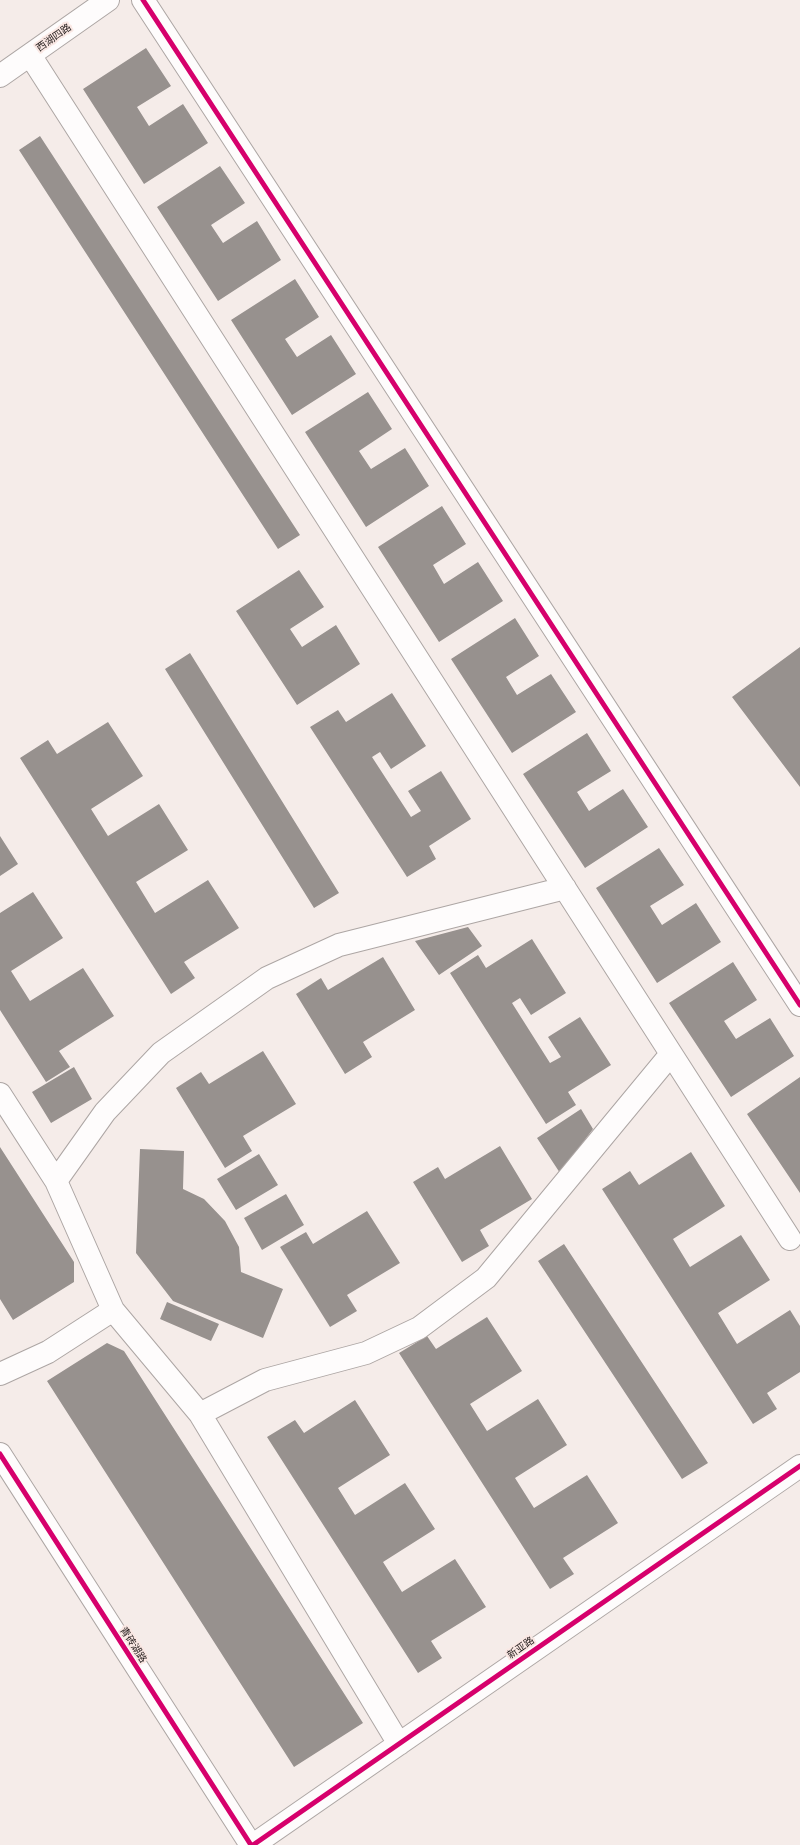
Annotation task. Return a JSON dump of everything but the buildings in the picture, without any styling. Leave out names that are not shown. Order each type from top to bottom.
[{"type":"street","name":"西湖四路","points":[[0,76],[108,0]]},
{"type":"street","points":[[143,0],[800,1005]]},
{"type":"street","points":[[30,55],[790,1239]]},
{"type":"street","points":[[56,1181],[105,1112],[162,1053],[267,978],[339,945],[565,888]]},
{"type":"street","points":[[200,1414],[265,1380],[366,1353],[419,1328],[486,1278],[671,1054]]},
{"type":"street","points":[[0,1094],[56,1181],[113,1310],[200,1414],[399,1744]]},
{"type":"street","points":[[0,1374],[48,1352],[113,1310]]},
{"type":"street","name":"青砖湖路","points":[[0,1454],[252,1845]]},
{"type":"street","name":"新亚路","points":[[252,1845],[800,1466]]},
{"type":"cycle path","points":[[143,0],[800,1005]]},
{"type":"cycle path","points":[[0,1454],[251,1845]]},
{"type":"cycle path","points":[[253,1845],[800,1466]]}]
